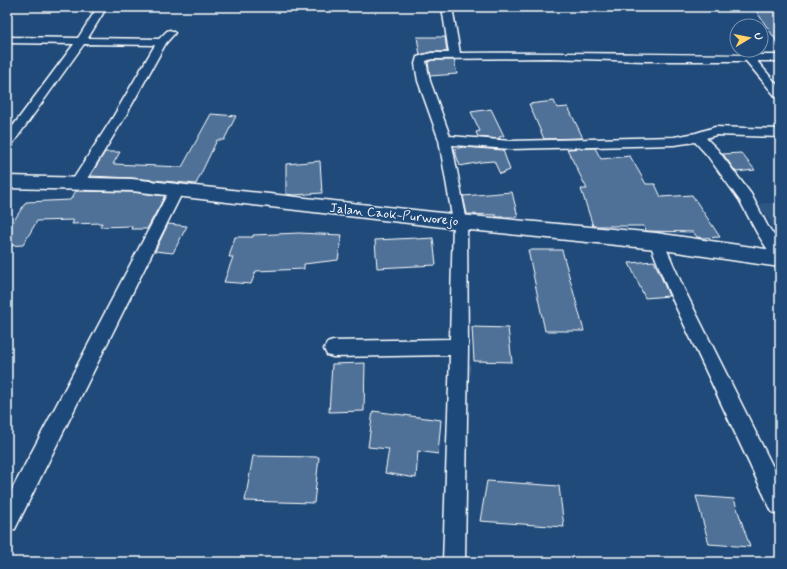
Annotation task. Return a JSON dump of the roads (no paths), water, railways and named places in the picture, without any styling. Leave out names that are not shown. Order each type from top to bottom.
[{"type":"street","points":[[447,7],[455,56]]},
{"type":"street","points":[[7,143],[81,41],[100,10]]},
{"type":"street","points":[[7,40],[81,41],[166,38],[77,184]]},
{"type":"street","points":[[454,562],[459,347],[460,222],[445,140],[432,106],[420,64],[421,59],[426,56],[549,55],[644,58],[729,58]]},
{"type":"street","points":[[749,58],[780,95]]},
{"type":"street","points":[[769,58],[780,58]]},
{"type":"street","points":[[445,140],[511,145],[674,141],[698,137],[715,132],[780,133]]},
{"type":"street","points":[[698,137],[712,152],[746,198],[762,229],[780,258]]},
{"type":"street","name":"Jalan Caok-Purworejo","points":[[7,182],[132,185],[460,222],[656,241],[780,258]]},
{"type":"street","points":[[7,521],[176,190]]},
{"type":"street","points":[[656,241],[676,290],[780,504]]},
{"type":"street","points":[[333,349],[459,347]]}]
